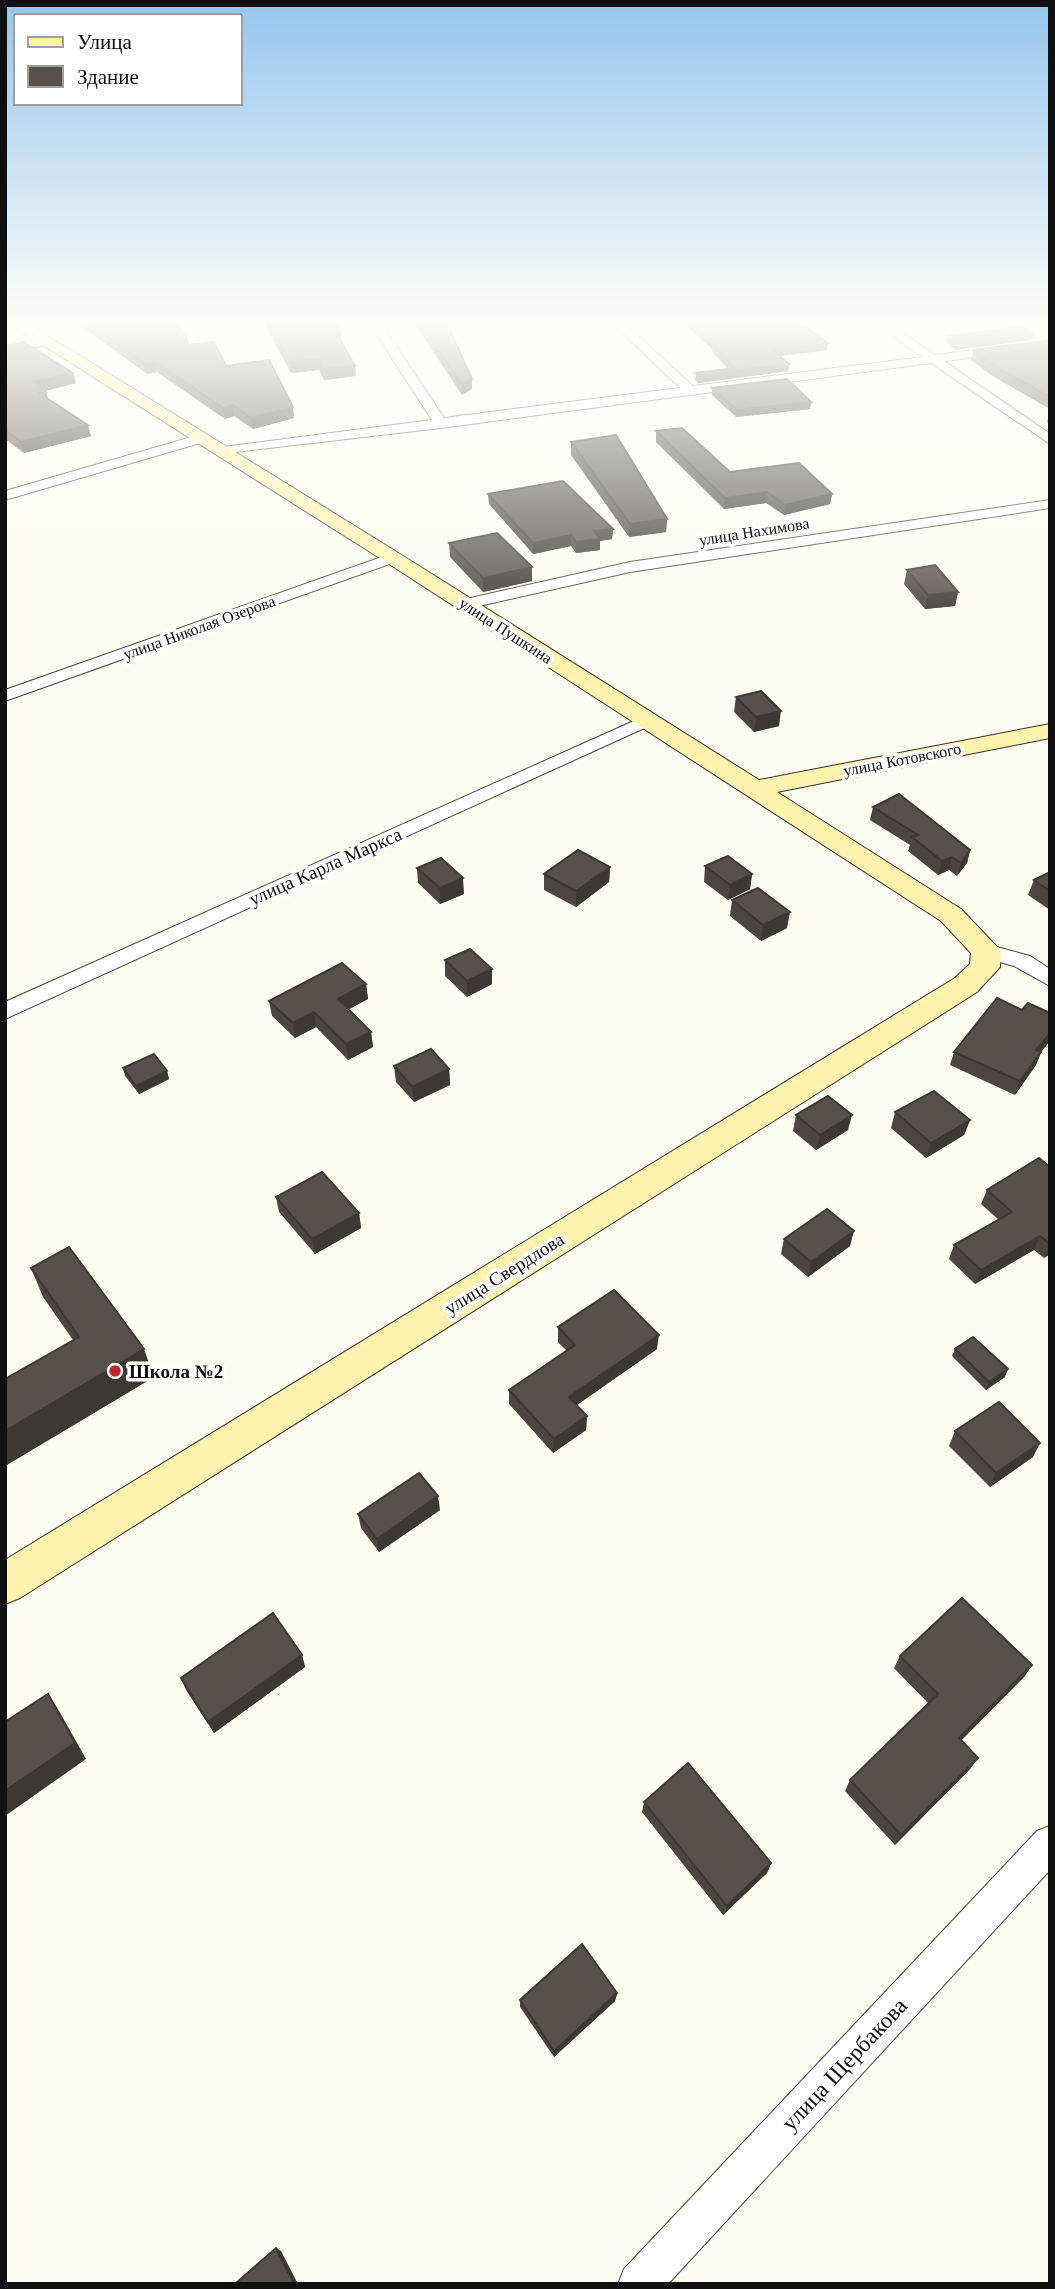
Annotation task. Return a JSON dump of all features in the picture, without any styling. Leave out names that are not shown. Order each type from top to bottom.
[{"type":"main road","name":"улица Пушкина","points":[[189,430],[951,915],[986,951]]},
{"type":"main road","name":"улица Котовского","points":[[754,789],[1050,732]]},
{"type":"main road","name":"улица Свердлова","points":[[5,1584],[966,985],[985,967],[986,951]]},
{"type":"street","points":[[223,451],[401,430]]},
{"type":"street","points":[[1035,430],[1050,440]]},
{"type":"street","points":[[5,496],[202,438]]},
{"type":"street","name":"улица Нахимова","points":[[466,604],[630,567],[1050,504]]},
{"type":"street","name":"улица Николая Озерова","points":[[5,696],[393,558]]},
{"type":"street","name":"улица Карла Маркса","points":[[5,1011],[645,721]]},
{"type":"street","points":[[986,951],[1022,961],[1050,979]]},
{"type":"street","name":"улица Щербакова","points":[[639,2284],[1050,1844]]},
{"type":"building","points":[[5,430],[69,430],[21,442]]},
{"type":"building","points":[[684,430],[730,472],[799,463],[832,494],[785,505],[767,492],[725,498],[656,431]]},
{"type":"building","points":[[616,435],[667,519],[630,524],[571,442]]},
{"type":"building","points":[[563,481],[613,529],[594,531],[600,539],[576,542],[571,535],[533,543],[488,494]]},
{"type":"building","points":[[497,533],[532,567],[483,578],[449,543]]},
{"type":"building","points":[[935,565],[958,592],[928,595],[907,570]]},
{"type":"building","points":[[761,691],[781,711],[756,717],[736,697]]},
{"type":"building","points":[[899,794],[970,850],[961,863],[952,857],[942,861],[912,837],[918,835],[873,807]]},
{"type":"building","points":[[578,850],[610,867],[576,891],[544,874]]},
{"type":"building","points":[[728,856],[752,874],[730,885],[705,866]]},
{"type":"building","points":[[441,858],[463,878],[440,888],[417,868]]},
{"type":"building","points":[[1050,872],[1050,891],[1034,880]]},
{"type":"building","points":[[758,888],[790,912],[763,925],[732,900]]},
{"type":"building","points":[[470,949],[492,969],[467,981],[445,960]]},
{"type":"building","points":[[342,963],[366,984],[338,999],[371,1032],[346,1044],[314,1012],[293,1023],[269,1001]]},
{"type":"building","points":[[997,998],[1022,1010],[1028,1003],[1050,1013],[1050,1033],[1036,1050],[1041,1052],[1020,1081],[954,1052]]},
{"type":"building","points":[[431,1049],[449,1069],[412,1087],[394,1066]]},
{"type":"building","points":[[154,1054],[167,1071],[136,1086],[123,1068]]},
{"type":"building","points":[[934,1091],[970,1120],[931,1143],[895,1112]]},
{"type":"building","points":[[828,1096],[852,1115],[820,1135],[796,1115]]},
{"type":"building","points":[[1039,1158],[1050,1167],[1050,1244],[1040,1236],[981,1270],[954,1245],[1012,1212],[987,1190]]},
{"type":"building","points":[[322,1172],[359,1213],[312,1239],[276,1197]]},
{"type":"building","points":[[827,1209],[854,1231],[811,1262],[784,1239]]},
{"type":"building","points":[[69,1247],[144,1349],[5,1431],[5,1379],[79,1337],[31,1268]]},
{"type":"building","points":[[614,1290],[659,1335],[569,1397],[587,1416],[554,1439],[509,1390],[575,1345],[558,1327]]},
{"type":"building","points":[[973,1337],[1008,1369],[989,1382],[955,1349]]},
{"type":"building","points":[[999,1402],[1040,1443],[996,1473],[955,1431]]},
{"type":"building","points":[[419,1473],[438,1496],[377,1539],[358,1514]]},
{"type":"building","points":[[962,1598],[1032,1665],[959,1738],[978,1758],[901,1835],[850,1780],[938,1694],[900,1656]]},
{"type":"building","points":[[273,1613],[302,1655],[208,1722],[181,1678]]},
{"type":"building","points":[[48,1694],[75,1743],[5,1791],[5,1722]]},
{"type":"building","points":[[688,1763],[771,1863],[727,1906],[644,1802]]},
{"type":"building","points":[[582,1944],[617,1993],[554,2051],[520,2000]]},
{"type":"building","points":[[276,2248],[294,2284],[235,2284]]},
{"type":"place","name":"Школа №2","points":[[115,1371]]}]
